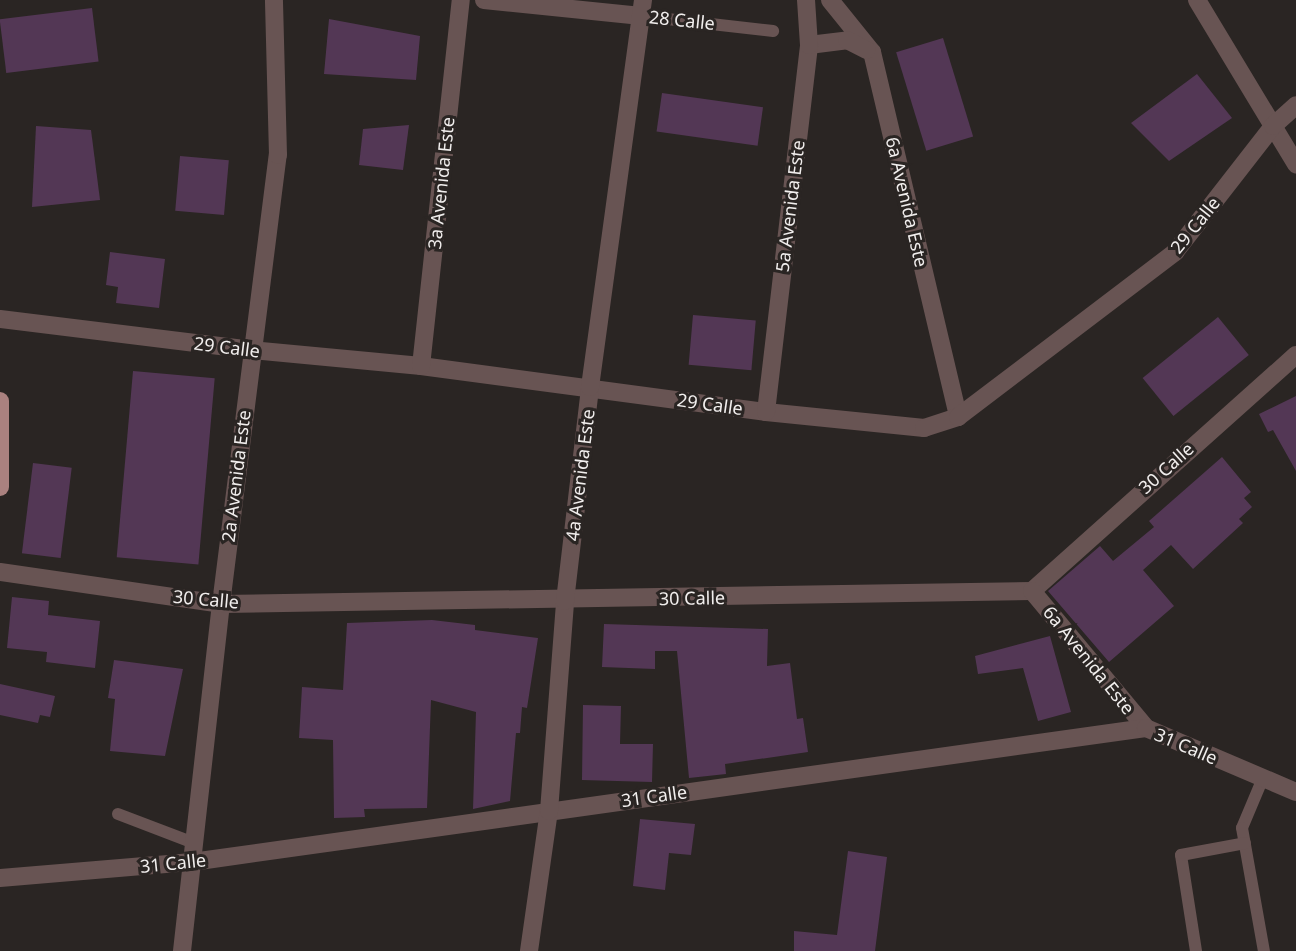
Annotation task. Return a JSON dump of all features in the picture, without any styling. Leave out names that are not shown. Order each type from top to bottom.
[{"type":"main road","points":[[0,401],[0,487]]},
{"type":"street","name":"2a Avenida Este","points":[[182,951],[221,603],[278,155],[273,0]]},
{"type":"street","name":"3a Avenida Este","points":[[421,366],[460,0]]},
{"type":"street","name":"28 Calle","points":[[484,0],[642,8]]},
{"type":"street","name":"5a Avenida Este","points":[[766,412],[809,45],[806,0]]},
{"type":"street","name":"6a Avenida Este","points":[[830,0],[872,52],[958,417]]},
{"type":"street","points":[[1197,0],[1296,164]]},
{"type":"street","name":"4a Avenida Este","points":[[529,951],[549,811],[565,601],[590,387],[642,8]]},
{"type":"street","points":[[809,45],[847,40],[872,52]]},
{"type":"street","name":"29 Calle","points":[[0,319],[252,350],[421,366],[766,412],[924,428],[958,417],[1175,252],[1273,126],[1296,105]]},
{"type":"street","name":"30 Calle","points":[[0,572],[221,603],[565,601],[1032,591],[1296,355]]},
{"type":"street","name":"6a Avenida Este","points":[[1032,591],[1146,728]]},
{"type":"street","name":"31 Calle","points":[[0,878],[193,852],[549,811],[1146,728],[1296,792]]},
{"type":"lane","name":"28 Calle","points":[[642,8],[773,31]]},
{"type":"lane","points":[[1263,778],[1242,828],[1264,951]]},
{"type":"lane","points":[[118,814],[193,852]]},
{"type":"lane","points":[[1196,951],[1181,855],[1245,843]]},
{"type":"building","points":[[92,8],[99,62],[6,73],[0,19]]},
{"type":"building","points":[[329,19],[420,36],[416,80],[324,74]]},
{"type":"building","points":[[943,38],[973,136],[926,151],[896,52]]},
{"type":"building","points":[[1197,74],[1232,118],[1169,161],[1131,123]]},
{"type":"building","points":[[662,93],[763,107],[758,146],[657,132]]},
{"type":"building","points":[[409,125],[403,170],[359,165],[363,129]]},
{"type":"building","points":[[36,126],[91,130],[100,200],[32,207]]},
{"type":"building","points":[[180,156],[229,160],[224,215],[175,211]]},
{"type":"building","points":[[110,252],[165,259],[159,308],[116,303],[118,287],[106,285]]},
{"type":"building","points":[[693,315],[756,320],[751,370],[689,365]]},
{"type":"building","points":[[1218,317],[1249,355],[1173,416],[1143,378]]},
{"type":"building","points":[[133,371],[215,378],[198,564],[117,557]]},
{"type":"building","points":[[1296,396],[1296,471],[1273,430],[1268,432],[1259,414]]},
{"type":"building","points":[[1222,457],[1251,492],[1244,498],[1252,507],[1239,519],[1243,523],[1193,569],[1171,545],[1143,570],[1174,606],[1109,662],[1048,591],[1100,546],[1113,561],[1154,527],[1149,521]]},
{"type":"building","points":[[33,463],[72,468],[61,558],[22,553]]},
{"type":"building","points":[[12,597],[49,601],[48,615],[100,621],[95,668],[46,662],[47,652],[7,648]]},
{"type":"building","points":[[432,620],[475,625],[475,630],[538,638],[527,708],[522,707],[520,733],[516,733],[510,801],[473,809],[476,712],[431,700],[427,808],[364,809],[365,817],[334,818],[333,740],[299,738],[302,687],[343,690],[347,623]]},
{"type":"building","points":[[604,624],[768,629],[767,666],[790,663],[797,719],[803,718],[808,752],[725,764],[726,774],[689,778],[677,651],[655,651],[655,669],[602,667]]},
{"type":"building","points":[[1050,636],[1071,712],[1038,721],[1023,668],[978,674],[975,656]]},
{"type":"building","points":[[114,660],[183,669],[165,756],[110,751],[115,699],[108,698]]},
{"type":"building","points":[[0,684],[55,696],[50,717],[40,715],[38,723],[0,715]]},
{"type":"building","points":[[583,705],[621,706],[620,744],[653,744],[652,782],[582,780]]},
{"type":"building","points":[[640,819],[695,824],[691,855],[669,853],[665,890],[633,886]]},
{"type":"building","points":[[848,851],[887,857],[875,951],[794,951],[794,931],[837,935]]}]
